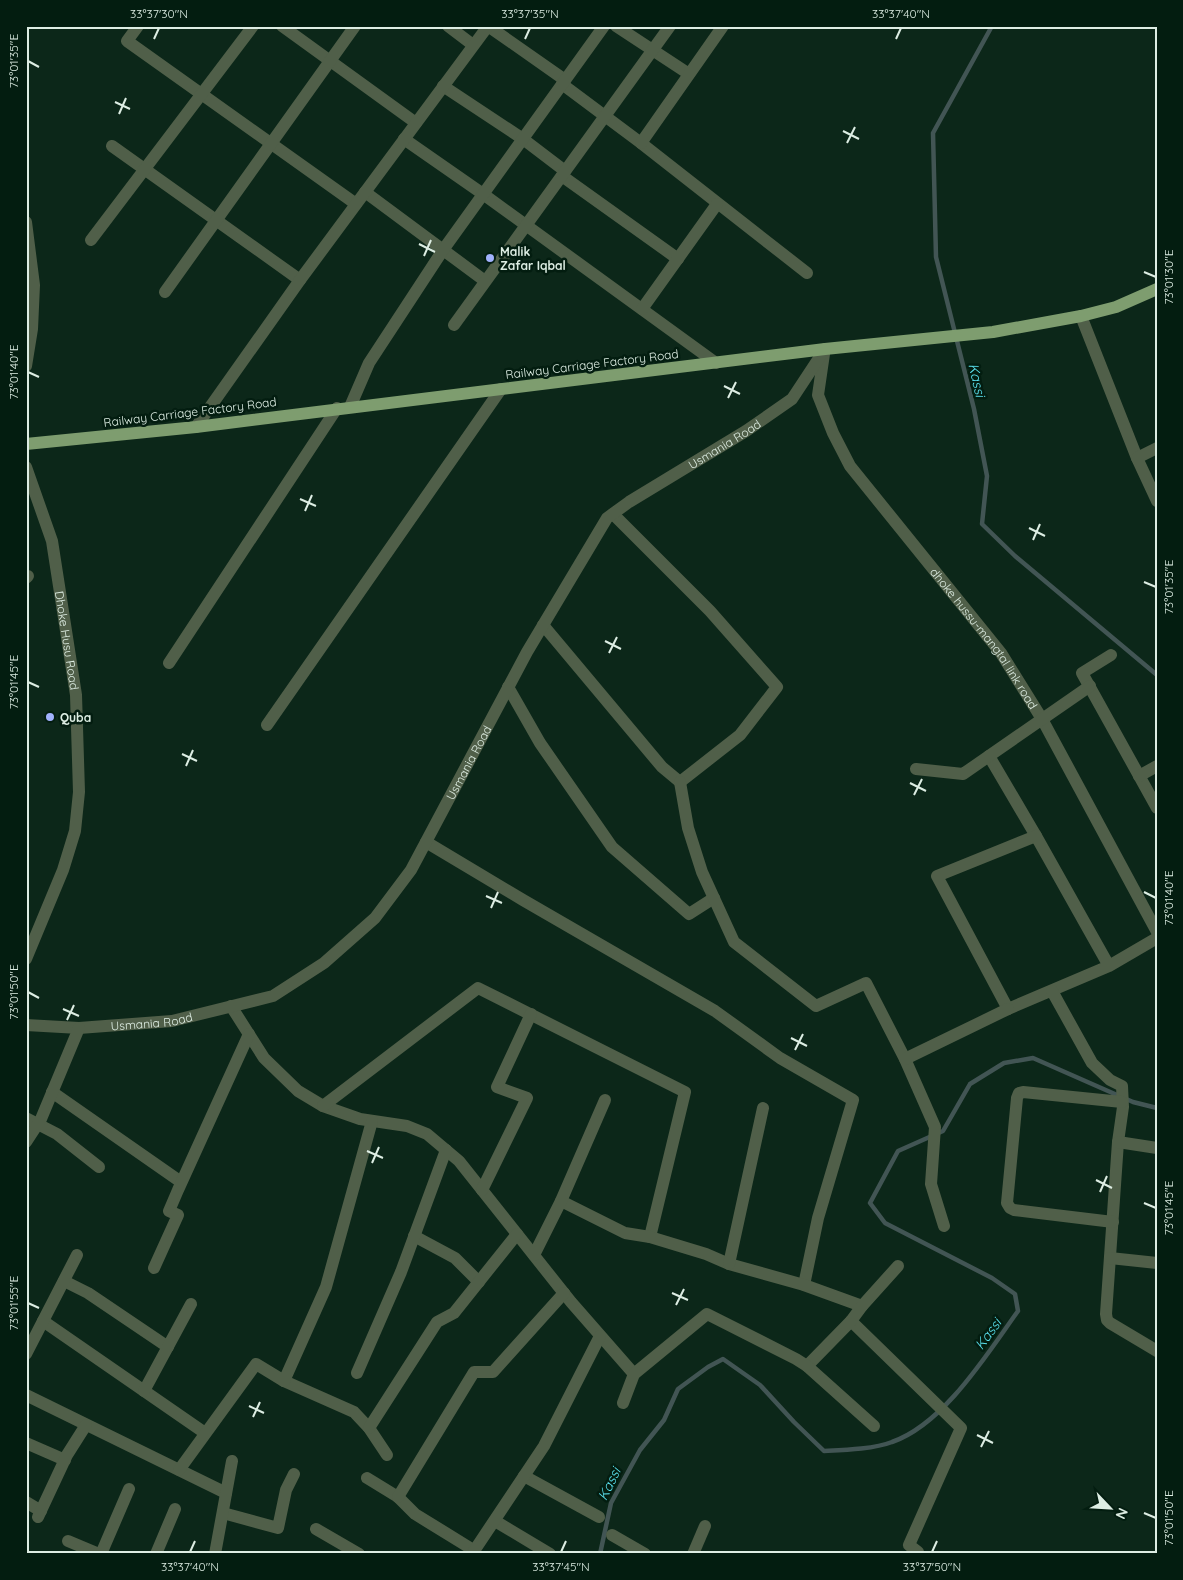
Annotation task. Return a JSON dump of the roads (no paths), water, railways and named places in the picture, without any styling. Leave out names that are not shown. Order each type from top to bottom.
[{"type":"main road","name":"Railway Carriage Factory Road","points":[[26,444],[196,427],[825,349],[993,332],[1081,316],[1116,307],[1157,289]]},
{"type":"street","points":[[138,26],[127,42],[356,204]]},
{"type":"street","points":[[91,240],[253,26]]},
{"type":"street","points":[[282,26],[416,123]]},
{"type":"street","points":[[165,292],[355,26]]},
{"type":"street","points":[[448,26],[474,45]]},
{"type":"street","points":[[196,427],[300,280],[488,26],[564,82],[807,273]]},
{"type":"street","points":[[169,663],[344,408],[369,363],[443,250],[604,26]]},
{"type":"street","points":[[616,26],[689,74]]},
{"type":"street","points":[[454,325],[670,26]]},
{"type":"street","points":[[641,143],[723,26]]},
{"type":"street","points":[[443,86],[523,139],[563,173],[678,259]]},
{"type":"street","points":[[404,139],[716,363]]},
{"type":"street","points":[[112,146],[300,280]]},
{"type":"street","points":[[365,192],[485,281]]},
{"type":"street","points":[[642,309],[717,204]]},
{"type":"street","points":[[26,222],[34,286],[26,366]]},
{"type":"street","points":[[1081,316],[1137,458],[1157,500]]},
{"type":"street","name":"Usmania Road","points":[[26,1025],[79,1028],[172,1021],[274,996],[324,963],[375,918],[411,870],[508,687],[607,518],[629,502],[746,431],[792,399],[825,349]]},
{"type":"street","name":"dhoke hussu-mangtal link road","points":[[825,349],[818,395],[833,433],[850,466],[1001,653],[1042,719],[1157,932]]},
{"type":"street","points":[[267,725],[500,389]]},
{"type":"street","points":[[1137,458],[1157,448]]},
{"type":"street","name":"Dhoke Husu Road","points":[[26,467],[52,541],[76,696],[79,792],[75,831],[65,862],[26,959]]},
{"type":"street","points":[[614,514],[710,611],[776,687],[740,735],[680,782]]},
{"type":"street","points":[[543,626],[662,768],[680,782],[688,828],[702,872],[734,942],[816,1006],[866,983],[905,1059],[935,1127],[931,1184],[944,1226]]},
{"type":"street","points":[[1111,655],[1082,673],[1157,808]]},
{"type":"street","points":[[916,769],[963,774],[1090,686]]},
{"type":"street","points":[[508,687],[540,743],[612,848],[689,914],[714,898]]},
{"type":"street","points":[[989,756],[1109,966]]},
{"type":"street","points":[[1140,776],[1157,766]]},
{"type":"street","points":[[1008,1009],[937,876],[1036,836]]},
{"type":"street","points":[[426,842],[715,1011],[780,1058],[852,1100],[818,1218],[804,1285]]},
{"type":"street","points":[[905,1059],[1008,1009],[1109,966],[1157,938]]},
{"type":"street","points":[[323,1106],[478,988],[685,1092],[650,1237]]},
{"type":"street","points":[[1052,991],[1092,1063],[1110,1080],[1122,1095],[1123,1107],[1118,1142],[1107,1320],[1157,1351]]},
{"type":"street","points":[[232,1006],[264,1058],[298,1091],[323,1106],[372,1121],[407,1126],[426,1134],[459,1161],[564,1293],[634,1374]]},
{"type":"street","points":[[482,1190],[527,1098],[497,1087],[531,1014]]},
{"type":"street","points":[[26,1142],[32,1121],[52,1092],[79,1028]]},
{"type":"street","points":[[154,1268],[178,1215],[169,1211],[249,1034]]},
{"type":"street","points":[[52,1092],[181,1182]]},
{"type":"street","points":[[1112,1222],[1014,1210],[1010,1208],[1008,1203],[1008,1194],[1019,1093],[1122,1095]]},
{"type":"street","points":[[534,1255],[561,1201],[605,1100]]},
{"type":"street","points":[[729,1264],[763,1108]]},
{"type":"street","points":[[32,1121],[57,1134],[98,1167]]},
{"type":"street","points":[[284,1381],[326,1287],[372,1121]]},
{"type":"street","points":[[1118,1142],[1157,1148]]},
{"type":"street","points":[[357,1373],[401,1272],[446,1150]]},
{"type":"street","points":[[561,1201],[625,1233],[650,1237],[706,1254],[729,1264],[804,1285],[862,1306]]},
{"type":"street","points":[[369,1428],[436,1322],[454,1313],[518,1234]]},
{"type":"street","points":[[414,1236],[455,1258],[479,1282]]},
{"type":"street","points":[[26,1354],[77,1255]]},
{"type":"street","points":[[1110,1258],[1157,1263]]},
{"type":"street","points":[[807,1366],[851,1321],[898,1266]]},
{"type":"street","points":[[64,1281],[88,1293],[168,1347]]},
{"type":"street","points":[[398,1497],[474,1372],[493,1372],[564,1293]]},
{"type":"street","points":[[144,1391],[191,1304]]},
{"type":"street","points":[[623,1403],[634,1374],[707,1314],[807,1366],[874,1426]]},
{"type":"street","points":[[43,1321],[205,1434]]},
{"type":"street","points":[[851,1321],[961,1428],[909,1545],[918,1552],[917,1554]]},
{"type":"street","points":[[367,1478],[398,1497],[415,1514],[474,1552],[544,1446],[600,1336]]},
{"type":"street","points":[[179,1470],[256,1364],[284,1381],[354,1412],[369,1428],[387,1455]]},
{"type":"street","points":[[26,1396],[226,1493]]},
{"type":"street","points":[[26,1502],[39,1514],[65,1460],[86,1425]]},
{"type":"street","points":[[26,1443],[65,1460]]},
{"type":"street","points":[[215,1554],[232,1460]]},
{"type":"street","points":[[223,1513],[278,1528],[286,1490],[294,1474]]},
{"type":"street","points":[[524,1476],[599,1517]]},
{"type":"street","points":[[68,1541],[100,1554],[129,1488]]},
{"type":"street","points":[[156,1554],[175,1509]]},
{"type":"street","points":[[495,1521],[550,1554]]},
{"type":"street","points":[[693,1554],[705,1526]]},
{"type":"street","points":[[316,1529],[359,1554]]},
{"type":"street","points":[[612,1535],[645,1554]]},
{"type":"waterway","name":"Kassi","points":[[992,26],[933,133],[936,257],[974,409],[987,476],[982,524],[1015,556],[1157,675]]},
{"type":"waterway","name":"Kassi","points":[[600,1554],[611,1503],[640,1450],[664,1420],[678,1389],[708,1367],[723,1359],[760,1385],[824,1451],[877,1446],[892,1442],[911,1433],[947,1404],[978,1367],[1018,1311],[1015,1294],[992,1278],[885,1223],[870,1203],[898,1151],[943,1131],[970,1084],[1004,1063],[1033,1058],[1133,1102],[1157,1108]]},
{"type":"place","name":"Malik Zafar Iqbal","points":[[490,258]]},
{"type":"place","name":"Quba","points":[[50,717]]}]
